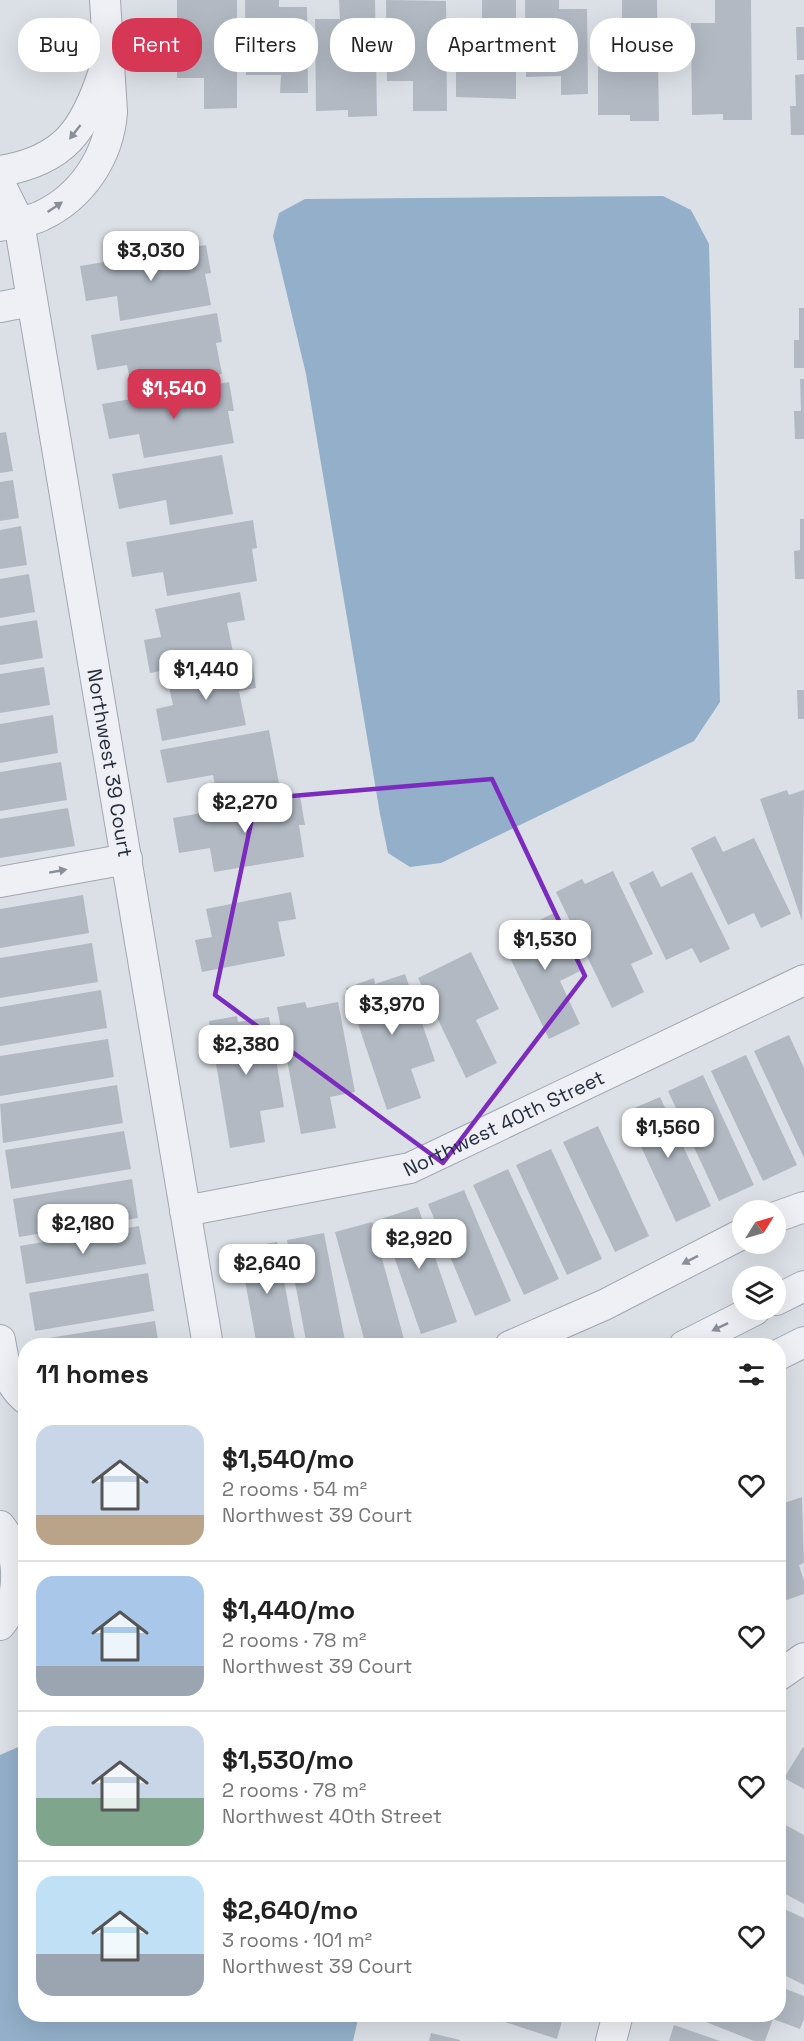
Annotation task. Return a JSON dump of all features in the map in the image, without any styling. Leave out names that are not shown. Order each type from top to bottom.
[{"type":"street","points":[[10,224],[40,217],[68,199],[87,180],[99,160],[111,129],[105,0]]},
{"type":"street","points":[[0,171],[28,167],[69,140],[94,101],[108,60]]},
{"type":"street","name":"Northwest 39 Court","points":[[0,184],[31,301],[207,1338]]},
{"type":"street","points":[[0,307],[31,301]]},
{"type":"street","points":[[0,882],[127,859]]},
{"type":"street","name":"Northwest 40th Street","points":[[185,1211],[410,1168],[804,980]]},
{"type":"street","points":[[786,1213],[804,1206]]},
{"type":"street","points":[[528,1338],[604,1305],[732,1239]]},
{"type":"street","points":[[786,1295],[804,1286]]},
{"type":"street","points":[[700,1338],[735,1320]]},
{"type":"street","points":[[0,1341],[7,1374],[18,1393]]},
{"type":"street","points":[[786,1351],[804,1342]]},
{"type":"street","points":[[10,1529],[18,1580]]},
{"type":"street","points":[[0,1625],[18,1596]]},
{"type":"street","points":[[786,1670],[804,1658]]},
{"type":"street","points":[[611,2041],[616,2022]]},
{"type":"highlighted area","points":[[492,779],[585,976],[443,1163],[215,995],[256,799]]},
{"type":"water","points":[[663,196],[691,210],[709,244],[720,702],[694,741],[441,863],[410,867],[388,853],[380,814],[306,374],[273,236],[279,213],[305,199]]},
{"type":"water","points":[[18,1747],[18,2022],[357,2022],[353,2041],[0,2041],[0,1755]]},
{"type":"building","points":[[177,0],[237,0],[237,18],[214,18],[214,72],[237,72],[237,108],[204,109],[204,78],[177,78],[177,72],[202,72],[202,18],[177,18]]},
{"type":"building","points":[[245,0],[279,0],[279,7],[307,7],[307,18],[245,18]]},
{"type":"building","points":[[339,0],[375,0],[375,18],[340,18]]},
{"type":"building","points":[[386,0],[446,1],[446,18],[427,18],[427,72],[447,72],[447,111],[413,111],[413,81],[387,81],[387,72],[415,72],[415,18],[386,18]]},
{"type":"building","points":[[482,0],[516,0],[516,18],[482,18]]},
{"type":"building","points":[[525,0],[559,0],[559,9],[587,9],[588,94],[561,95],[561,76],[526,77],[526,72],[578,72],[578,18],[525,18]]},
{"type":"building","points":[[622,0],[657,0],[657,18],[622,18]]},
{"type":"building","points":[[715,0],[751,0],[752,120],[723,120],[723,114],[692,115],[692,72],[695,72],[695,23],[715,23]]},
{"type":"building","points":[[318,19],[330,19],[330,72],[376,72],[377,116],[348,117],[348,110],[316,111]]},
{"type":"building","points":[[796,27],[804,27],[804,60],[797,60]]},
{"type":"building","points":[[246,72],[308,72],[308,93],[280,93],[281,75],[246,75]]},
{"type":"building","points":[[456,72],[516,72],[516,99],[456,97]]},
{"type":"building","points":[[598,72],[658,72],[659,121],[630,121],[630,115],[598,115]]},
{"type":"building","points":[[804,74],[804,135],[791,135],[790,106],[796,106],[795,75]]},
{"type":"building","points":[[206,245],[211,273],[205,274],[211,305],[120,321],[117,296],[86,301],[80,266]]},
{"type":"building","points":[[799,308],[804,308],[804,368],[794,368],[794,340],[799,340]]},
{"type":"building","points":[[217,313],[222,342],[216,343],[222,374],[132,389],[127,365],[97,370],[91,335]]},
{"type":"building","points":[[800,379],[804,379],[804,439],[795,439],[794,411],[801,411]]},
{"type":"building","points":[[229,382],[234,411],[228,411],[234,443],[144,458],[139,434],[109,439],[102,404]]},
{"type":"building","points":[[6,432],[13,471],[0,473],[0,433]]},
{"type":"building","points":[[222,455],[233,514],[170,525],[166,500],[119,509],[112,474]]},
{"type":"building","points":[[13,480],[19,518],[0,521],[0,482]]},
{"type":"building","points":[[800,519],[804,519],[804,579],[795,579],[794,551],[800,550]]},
{"type":"building","points":[[253,520],[257,548],[252,549],[257,581],[167,596],[163,572],[132,577],[126,542]]},
{"type":"building","points":[[21,526],[27,565],[0,569],[0,530]]},
{"type":"building","points":[[29,574],[35,612],[0,618],[0,579]]},
{"type":"building","points":[[240,592],[245,620],[227,623],[234,657],[150,673],[144,640],[161,637],[155,609]]},
{"type":"building","points":[[37,620],[43,658],[0,665],[0,626]]},
{"type":"building","points":[[252,661],[256,688],[239,691],[246,725],[162,741],[156,709],[173,705],[167,678]]},
{"type":"building","points":[[44,667],[50,705],[0,713],[0,674]]},
{"type":"building","points":[[797,690],[804,690],[804,719],[798,719]]},
{"type":"building","points":[[53,715],[58,753],[0,763],[0,724]]},
{"type":"building","points":[[269,730],[280,789],[218,800],[213,775],[167,783],[160,750]]},
{"type":"building","points":[[61,762],[67,800],[0,811],[0,772]]},
{"type":"building","points":[[787,790],[789,795],[804,790],[802,921],[760,799]]},
{"type":"building","points":[[300,796],[305,825],[299,825],[304,857],[214,872],[210,848],[179,853],[173,818]]},
{"type":"building","points":[[68,808],[75,846],[0,858],[0,819]]},
{"type":"building","points":[[715,836],[723,852],[754,838],[791,914],[761,928],[754,913],[728,925],[691,848]]},
{"type":"building","points":[[613,871],[653,954],[631,964],[644,992],[612,1008],[556,892],[582,879],[585,884]]},
{"type":"building","points":[[653,871],[661,887],[692,872],[730,949],[700,963],[692,948],[666,960],[629,883]]},
{"type":"building","points":[[291,892],[296,919],[278,922],[285,956],[202,972],[195,940],[212,937],[206,909]]},
{"type":"building","points":[[83,895],[89,933],[0,948],[0,909]]},
{"type":"building","points":[[554,913],[582,970],[560,981],[580,1024],[549,1039],[501,939]]},
{"type":"building","points":[[92,943],[98,982],[0,998],[0,958]]},
{"type":"building","points":[[471,952],[499,1009],[476,1020],[497,1063],[466,1078],[418,978]]},
{"type":"building","points":[[405,974],[435,1061],[411,1069],[421,1098],[387,1110],[346,988],[374,978],[375,984]]},
{"type":"building","points":[[101,990],[107,1028],[0,1046],[0,1007]]},
{"type":"building","points":[[305,1002],[307,1008],[338,1002],[355,1092],[330,1097],[336,1128],[301,1134],[277,1007]]},
{"type":"building","points":[[237,1016],[238,1022],[269,1017],[284,1107],[260,1111],[265,1142],[230,1148],[209,1021]]},
{"type":"building","points":[[789,1035],[804,1068],[804,1158],[754,1051]]},
{"type":"building","points":[[108,1039],[114,1077],[0,1096],[0,1056]]},
{"type":"building","points":[[746,1055],[797,1165],[763,1181],[711,1071]]},
{"type":"building","points":[[703,1075],[754,1185],[719,1201],[668,1091]]},
{"type":"building","points":[[117,1085],[123,1123],[3,1143],[0,1104]]},
{"type":"building","points":[[660,1097],[711,1206],[676,1222],[625,1112]]},
{"type":"building","points":[[598,1126],[649,1236],[615,1252],[563,1142]]},
{"type":"building","points":[[124,1131],[131,1169],[11,1189],[5,1150]]},
{"type":"building","points":[[551,1149],[602,1259],[567,1275],[516,1165]]},
{"type":"building","points":[[508,1169],[559,1279],[524,1295],[473,1185]]},
{"type":"building","points":[[132,1179],[138,1218],[19,1237],[13,1199]]},
{"type":"building","points":[[464,1190],[511,1301],[475,1316],[428,1204]]},
{"type":"building","points":[[418,1207],[457,1322],[421,1334],[381,1219]]},
{"type":"building","points":[[372,1222],[404,1338],[364,1338],[335,1232]]},
{"type":"building","points":[[139,1226],[146,1264],[26,1284],[20,1246]]},
{"type":"building","points":[[324,1233],[344,1338],[305,1338],[287,1240]]},
{"type":"building","points":[[277,1242],[295,1338],[256,1338],[239,1248]]},
{"type":"building","points":[[148,1273],[154,1311],[35,1331],[29,1293]]},
{"type":"building","points":[[155,1321],[158,1338],[49,1338]]},
{"type":"building","points":[[802,1497],[804,1563],[799,1565],[804,1581],[804,1594],[786,1600],[786,1502]]},
{"type":"building","points":[[803,1747],[804,1789],[786,1779],[786,1775]]},
{"type":"building","points":[[786,1825],[804,1835],[804,1904],[786,1894]]},
{"type":"building","points":[[786,1910],[804,1918],[804,1985],[786,1976]]},
{"type":"building","points":[[786,1989],[804,1996],[804,2019],[800,2029],[781,2022],[786,2022]]},
{"type":"building","points":[[505,2022],[562,2022],[557,2039]]},
{"type":"building","points":[[706,2022],[772,2022],[765,2041],[754,2041]]},
{"type":"building","points":[[674,2025],[720,2041],[669,2041]]},
{"type":"building","points":[[431,2033],[460,2040],[460,2041],[429,2041]]}]
